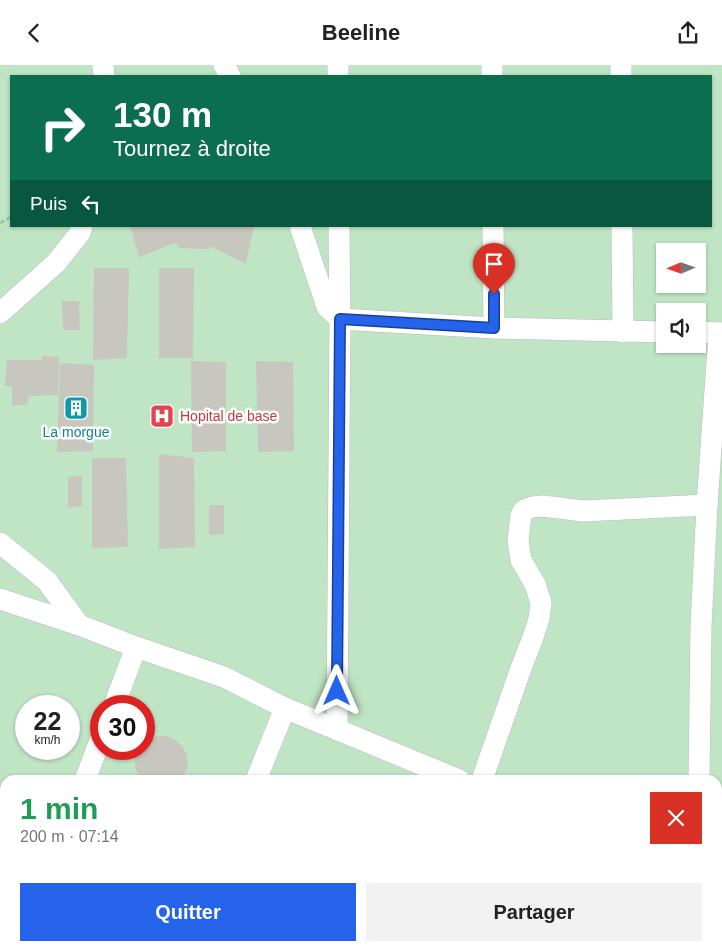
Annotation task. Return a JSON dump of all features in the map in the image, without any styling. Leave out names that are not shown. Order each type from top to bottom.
[{"type":"street","points":[[0,313],[56,263],[80,233],[82,227]]},
{"type":"street","points":[[300,227],[327,307],[340,319],[494,328],[656,332]]},
{"type":"street","points":[[337,730],[339,227]]},
{"type":"street","points":[[493,227],[494,328]]},
{"type":"street","points":[[622,227],[623,332]]},
{"type":"street","points":[[699,775],[701,627],[707,505],[720,333],[706,332]]},
{"type":"street","points":[[484,775],[539,619],[540,603],[535,584],[521,560],[518,541],[521,515],[524,510],[543,506],[583,511],[707,505]]},
{"type":"street","points":[[0,543],[48,581],[79,625]]},
{"type":"street","points":[[0,599],[224,677],[285,708],[337,730],[419,772],[434,775]]},
{"type":"street","points":[[118,695],[136,647]]},
{"type":"street","points":[[258,775],[285,708]]},
{"type":"street","points":[[87,775],[93,760]]},
{"type":"green space","points":[[0,65],[722,65],[722,775],[0,775]]},
{"type":"building","points":[[130,227],[254,227],[246,264],[210,246],[208,249],[179,248],[175,243],[139,257]]},
{"type":"building","points":[[94,268],[129,268],[127,358],[93,360]]},
{"type":"building","points":[[159,268],[194,268],[193,358],[159,358]]},
{"type":"building","points":[[62,301],[79,301],[80,330],[63,330]]},
{"type":"building","points":[[43,356],[59,357],[58,395],[29,396],[27,405],[12,405],[12,386],[5,386],[7,360],[42,360]]},
{"type":"building","points":[[191,361],[226,362],[226,451],[192,452]]},
{"type":"building","points":[[256,361],[293,362],[294,451],[258,452]]},
{"type":"building","name":"La morgue","points":[[60,363],[94,365],[93,451],[57,452]]},
{"type":"building","points":[[159,454],[194,458],[195,547],[159,549]]},
{"type":"building","points":[[92,458],[126,458],[128,547],[92,548]]},
{"type":"building","points":[[82,476],[82,506],[68,508],[68,477]]},
{"type":"building","points":[[209,505],[224,505],[224,534],[209,535]]},
{"type":"building","points":[[159,736],[167,736],[182,746],[188,762],[183,775],[138,775],[135,760],[155,760],[155,737]]},
{"type":"place","name":"La morgue","points":[[76,408]]},
{"type":"place","name":"Hopital de base","points":[[162,416]]},
{"type":"route","points":[[337,691],[340,319],[494,328],[494,294]]}]
